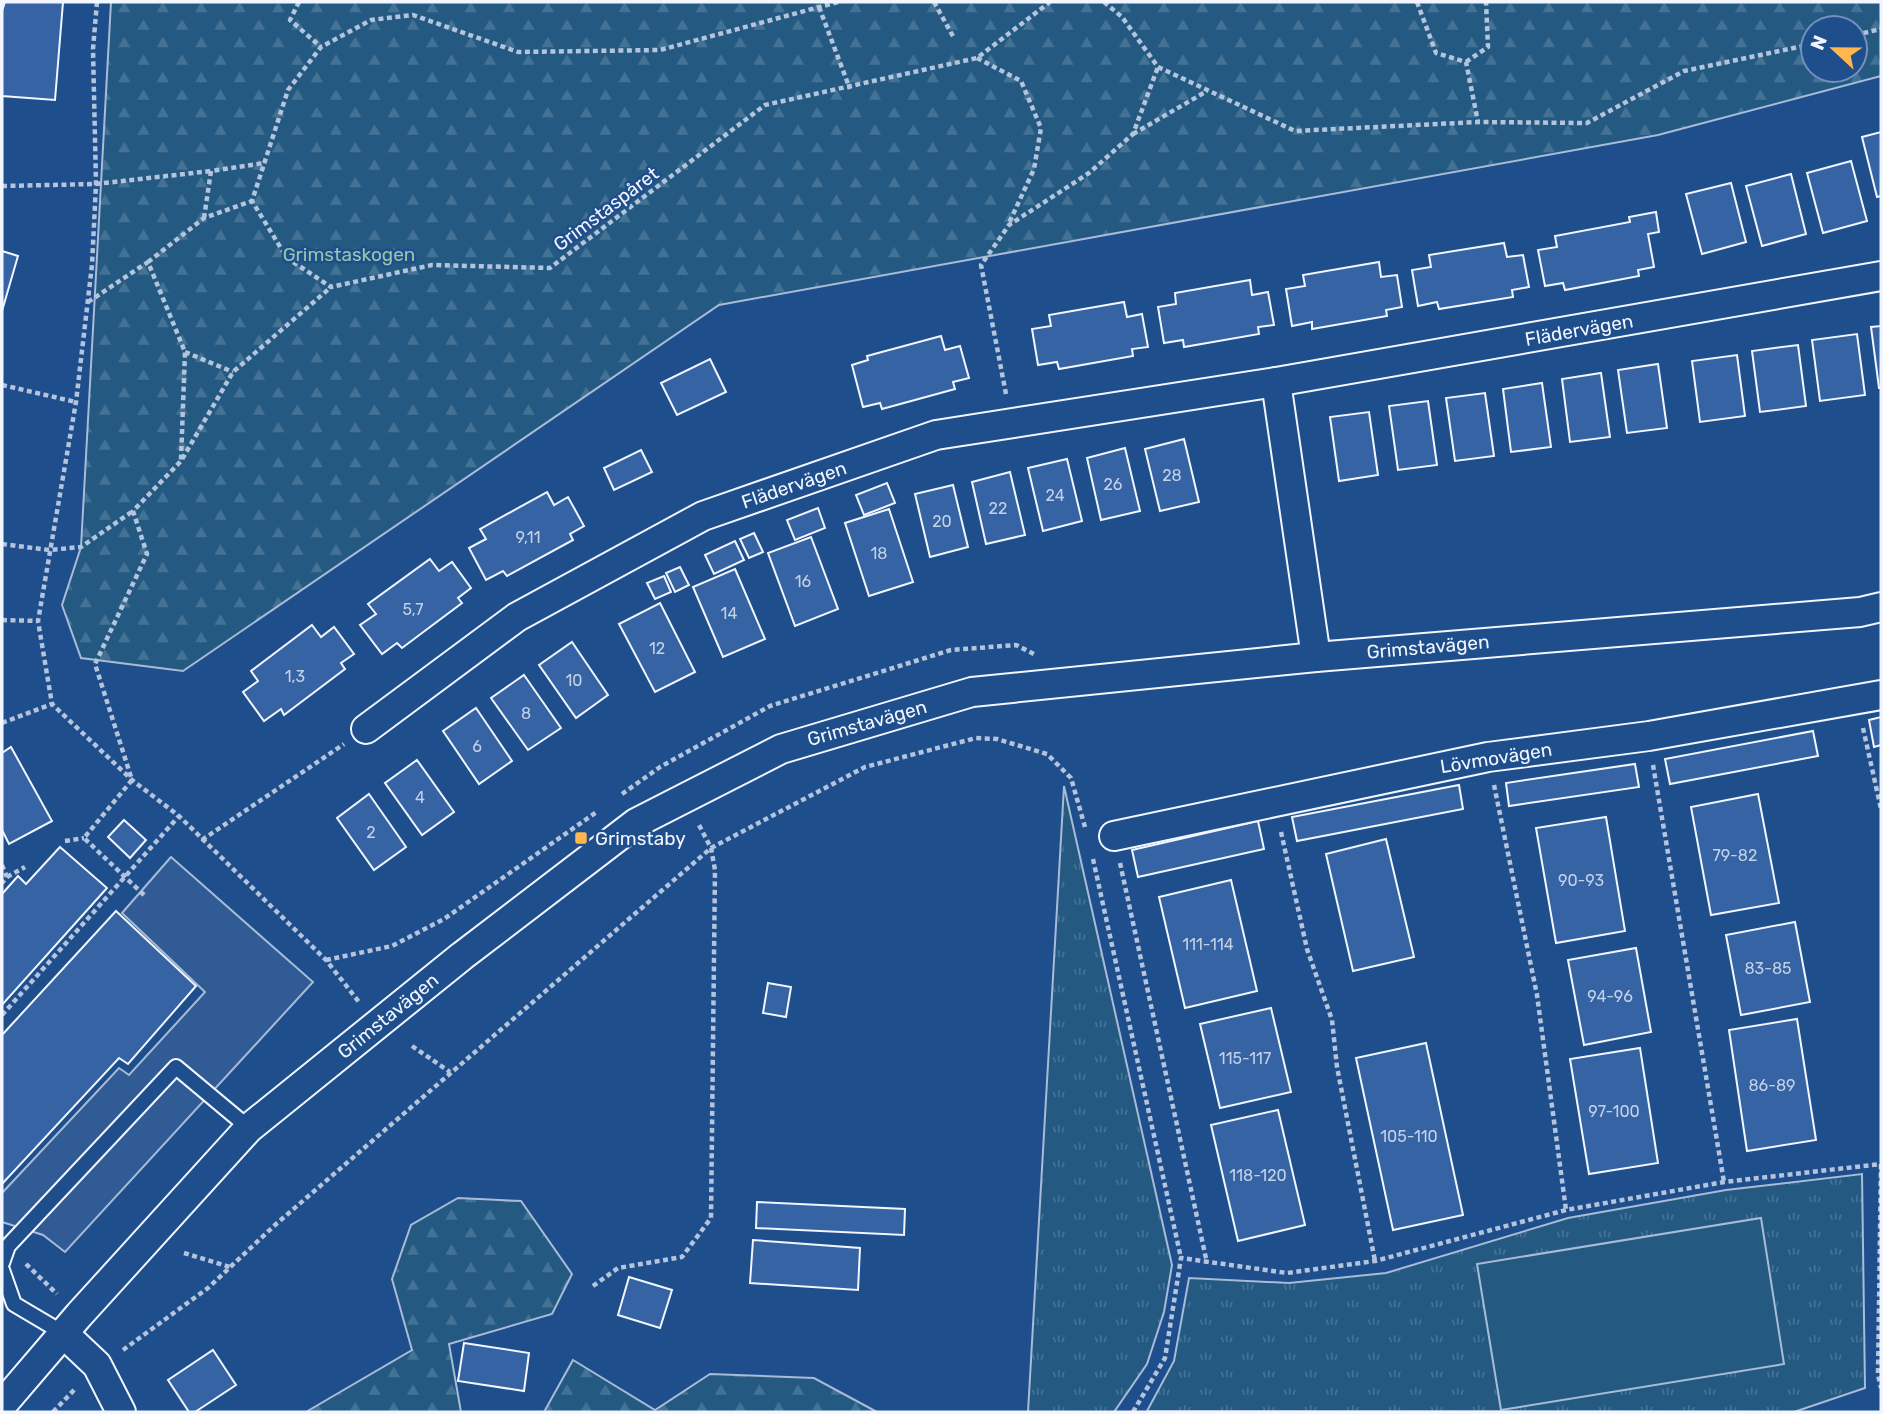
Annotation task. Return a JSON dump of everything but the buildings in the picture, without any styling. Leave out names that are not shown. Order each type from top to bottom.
[{"type":"street","name":"Flädervägen","points":[[366,729],[517,617],[703,516],[936,435],[1276,382],[1881,276]]},
{"type":"street","points":[[1276,382],[1316,657]]},
{"type":"street","name":"Grimstavägen","points":[[2,1405],[63,1333],[249,1128],[462,956],[636,823],[781,748],[972,692],[1316,657],[1860,612],[1881,607]]},
{"type":"street","name":"Lövmovägen","points":[[1114,836],[1274,800],[1488,757],[1648,736],[1869,697]]},
{"type":"street","points":[[63,1333],[97,1366],[121,1412]]},
{"type":"lane","points":[[2,1263],[8,1246],[176,1067],[249,1128]]},
{"type":"lane","points":[[2,1270],[14,1304],[63,1333]]},
{"type":"path","points":[[97,2],[93,49],[96,184],[87,303],[76,402],[38,621],[52,704],[132,780],[202,839],[326,960],[363,1007]]},
{"type":"path","points":[[299,2],[290,20],[321,47]]},
{"type":"path","points":[[2,544],[49,550],[80,547],[133,511],[181,461],[233,372],[331,287],[287,258],[252,201],[288,90],[321,47],[371,20],[413,15],[518,52],[660,50],[838,2]]},
{"type":"path","points":[[934,2],[954,38]]},
{"type":"path","name":"Grimstaspåret","points":[[331,287],[432,265],[550,268],[765,106],[850,89],[977,58],[1050,2]]},
{"type":"path","points":[[1104,2],[1122,17],[1158,67],[1295,131],[1478,122],[1587,123],[1684,71],[1799,47]]},
{"type":"path","points":[[1417,2],[1436,53],[1466,62]]},
{"type":"path","points":[[1466,62],[1488,47],[1486,2]]},
{"type":"path","points":[[819,7],[850,89]]},
{"type":"path","points":[[977,58],[1021,81],[1041,128],[1034,169],[1009,225],[981,265],[1011,422]]},
{"type":"path","points":[[1466,62],[1478,122]]},
{"type":"path","points":[[1133,134],[1158,67]]},
{"type":"path","points":[[1009,225],[1089,173],[1133,134],[1208,90]]},
{"type":"path","points":[[2,186],[96,184],[264,163]]},
{"type":"path","points":[[204,218],[211,170]]},
{"type":"path","points":[[87,303],[148,262],[204,218],[252,201]]},
{"type":"path","points":[[148,262],[185,352],[181,461]]},
{"type":"path","points":[[185,352],[233,372]]},
{"type":"path","points":[[2,386],[76,402]]},
{"type":"path","points":[[132,780],[94,664],[147,554],[133,511]]},
{"type":"path","points":[[2,620],[38,621]]},
{"type":"path","points":[[1869,697],[1881,809]]},
{"type":"path","points":[[2,723],[52,704]]},
{"type":"path","points":[[202,839],[366,729]]},
{"type":"path","points":[[1648,736],[1724,1182]]},
{"type":"path","points":[[53,1412],[97,1366],[140,1339],[208,1288],[450,1072],[711,848],[865,767],[976,738],[996,739],[1046,754],[1071,778],[1085,830]]},
{"type":"path","points":[[1488,757],[1536,995],[1566,1210]]},
{"type":"path","points":[[65,841],[83,838],[132,780]]},
{"type":"path","points":[[593,1286],[618,1268],[681,1257],[711,1218],[716,870],[711,848],[685,798]]},
{"type":"path","points":[[1274,800],[1307,949],[1332,1020],[1337,1067],[1375,1261]]},
{"type":"path","points":[[2,1015],[179,817]]},
{"type":"path","points":[[1114,836],[1206,1263]]},
{"type":"path","points":[[83,838],[144,895]]},
{"type":"path","points":[[1093,856],[1181,1258],[1165,1358],[1133,1412]]},
{"type":"path","points":[[2,865],[7,877]]},
{"type":"path","points":[[2,883],[25,867]]},
{"type":"path","points":[[412,1046],[450,1072]]},
{"type":"path","points":[[1181,1258],[1287,1273],[1375,1261],[1566,1210],[1724,1182],[1881,1164],[1878,1375],[1881,1388]]},
{"type":"path","points":[[184,1252],[230,1267]]},
{"type":"green space","name":"Grimstaskogen","points":[[111,2],[1881,2],[1881,76],[1869,79],[1869,14],[1799,14],[1799,84],[1851,84],[1658,135],[719,305],[183,671],[81,658],[62,605],[81,547]]},
{"type":"green space","points":[[1064,786],[1172,1265],[1164,1312],[1147,1364],[1114,1412],[1028,1412]]},
{"type":"green space","points":[[1862,1174],[1865,1388],[1794,1412],[1147,1411],[1174,1361],[1189,1278],[1289,1283],[1386,1273],[1568,1218],[1726,1190]]},
{"type":"green space","points":[[458,1198],[521,1201],[572,1274],[552,1314],[449,1344],[461,1412],[306,1412],[412,1350],[392,1279],[411,1225]]},
{"type":"green space","points":[[1761,1218],[1784,1364],[1501,1410],[1477,1264]]},
{"type":"green space","points":[[573,1360],[655,1410],[710,1374],[814,1378],[877,1412],[544,1412]]},
{"type":"shaded area","points":[[171,857],[313,982],[65,1252],[43,1235],[2,1222],[2,1193],[119,1068],[129,1075],[205,992],[122,913]]},
{"type":"place","name":"Grimstaby","points":[[581,838]]}]
